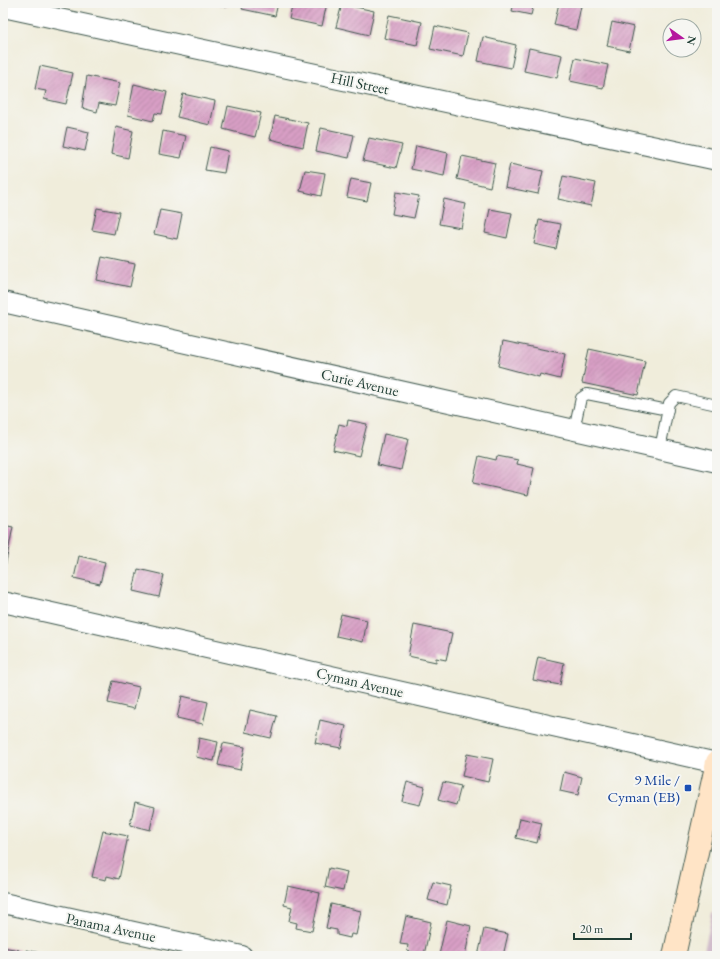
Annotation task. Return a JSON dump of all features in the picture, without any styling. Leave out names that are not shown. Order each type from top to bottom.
[{"type":"main road","points":[[674,956],[717,762]]},
{"type":"street","name":"Hill Street","points":[[3,7],[717,160]]},
{"type":"street","name":"Curie Avenue","points":[[3,302],[717,462]]},
{"type":"street","name":"Cyman Avenue","points":[[3,602],[717,762]]},
{"type":"street","name":"Panama Avenue","points":[[3,903],[242,956]]},
{"type":"lane","points":[[574,430],[581,398],[587,394],[668,410]]},
{"type":"lane","points":[[660,449],[669,403],[676,396],[717,405]]},
{"type":"shaded area","points":[[712,913],[717,914],[717,956],[703,956]]},
{"type":"building","points":[[211,3],[228,3],[227,7]]},
{"type":"building","points":[[244,3],[278,3],[275,16],[242,9]]},
{"type":"building","points":[[293,3],[327,3],[322,26],[289,19]]},
{"type":"building","points":[[514,3],[534,3],[531,15],[512,11]]},
{"type":"building","points":[[559,3],[581,6],[576,30],[554,25]]},
{"type":"building","points":[[342,4],[374,11],[369,35],[336,27]]},
{"type":"building","points":[[389,15],[422,22],[417,45],[384,38]]},
{"type":"building","points":[[612,22],[634,27],[629,51],[607,46]]},
{"type":"building","points":[[435,26],[468,33],[463,56],[430,49]]},
{"type":"building","points":[[483,37],[516,45],[511,68],[478,61]]},
{"type":"building","points":[[529,48],[562,55],[557,78],[524,71]]},
{"type":"building","points":[[575,58],[608,65],[603,88],[570,81]]},
{"type":"building","points":[[40,66],[73,73],[66,104],[44,99],[46,91],[35,89]]},
{"type":"building","points":[[87,76],[120,83],[115,106],[99,103],[97,112],[82,108]]},
{"type":"building","points":[[134,84],[167,92],[162,114],[155,113],[153,121],[128,115]]},
{"type":"building","points":[[183,94],[215,101],[210,125],[177,117]]},
{"type":"building","points":[[228,106],[261,113],[255,137],[223,129]]},
{"type":"building","points":[[275,116],[308,123],[303,147],[270,139]]},
{"type":"building","points":[[67,127],[89,132],[85,151],[63,146]]},
{"type":"building","points":[[116,127],[133,131],[128,158],[111,154]]},
{"type":"building","points":[[321,128],[354,135],[349,158],[316,151]]},
{"type":"building","points":[[163,131],[186,136],[181,158],[159,154]]},
{"type":"building","points":[[369,138],[402,145],[396,168],[363,161]]},
{"type":"building","points":[[416,146],[448,153],[444,176],[411,169]]},
{"type":"building","points":[[210,147],[228,151],[224,173],[205,170]]},
{"type":"building","points":[[462,156],[495,163],[490,187],[457,179]]},
{"type":"building","points":[[510,164],[543,171],[538,194],[505,187]]},
{"type":"building","points":[[305,170],[325,173],[321,196],[300,191]]},
{"type":"building","points":[[563,176],[596,183],[591,206],[558,199]]},
{"type":"building","points":[[351,179],[371,183],[367,201],[347,197]]},
{"type":"building","points":[[396,192],[419,196],[414,218],[392,214]]},
{"type":"building","points":[[444,199],[466,204],[461,228],[439,224]]},
{"type":"building","points":[[97,208],[119,212],[114,234],[92,230]]},
{"type":"building","points":[[490,209],[512,213],[507,238],[485,233]]},
{"type":"building","points":[[160,210],[182,214],[177,239],[154,234]]},
{"type":"building","points":[[539,220],[561,224],[556,249],[534,244]]},
{"type":"building","points":[[102,257],[135,264],[130,287],[97,280]]},
{"type":"building","points":[[503,341],[565,354],[560,379],[540,374],[539,377],[498,366]]},
{"type":"building","points":[[589,349],[645,361],[638,395],[582,383]]},
{"type":"building","points":[[348,420],[367,424],[359,456],[333,450],[339,424],[347,426]]},
{"type":"building","points":[[384,434],[408,439],[401,470],[377,465]]},
{"type":"building","points":[[479,456],[496,460],[497,456],[518,460],[517,464],[534,468],[528,495],[473,483]]},
{"type":"building","points":[[3,525],[13,527],[4,572],[3,572]]},
{"type":"building","points":[[79,556],[105,562],[100,584],[74,578]]},
{"type":"building","points":[[138,569],[164,575],[159,597],[133,591]]},
{"type":"building","points":[[341,614],[367,620],[363,642],[336,636]]},
{"type":"building","points":[[414,625],[452,633],[446,660],[436,658],[436,662],[408,656]]},
{"type":"building","points":[[538,657],[564,663],[560,685],[533,680]]},
{"type":"building","points":[[113,681],[139,687],[134,709],[108,703]]},
{"type":"building","points":[[182,696],[208,702],[203,724],[177,718]]},
{"type":"building","points":[[250,710],[277,716],[271,738],[245,732]]},
{"type":"building","points":[[320,720],[346,726],[341,748],[315,743]]},
{"type":"building","points":[[199,738],[218,742],[214,761],[196,757]]},
{"type":"building","points":[[223,743],[245,747],[240,770],[218,765]]},
{"type":"building","points":[[467,754],[493,759],[488,782],[462,776]]},
{"type":"building","points":[[564,772],[582,777],[578,795],[560,791]]},
{"type":"building","points":[[407,782],[425,787],[420,805],[402,801]]},
{"type":"building","points":[[443,782],[461,786],[456,805],[438,800]]},
{"type":"building","points":[[135,802],[155,807],[150,830],[130,825]]},
{"type":"building","points":[[520,818],[542,823],[537,843],[516,838]]},
{"type":"building","points":[[103,831],[128,836],[119,879],[107,876],[106,880],[92,877]]},
{"type":"building","points":[[329,868],[347,872],[343,891],[325,887]]},
{"type":"building","points":[[433,882],[451,886],[447,905],[428,900]]},
{"type":"building","points":[[288,886],[320,893],[312,931],[296,928],[297,923],[289,921],[292,907],[284,905]]},
{"type":"building","points":[[331,904],[361,911],[356,935],[351,934],[350,938],[337,935],[337,930],[326,928]]},
{"type":"building","points":[[406,916],[431,922],[424,955],[407,951],[408,945],[400,944]]},
{"type":"building","points":[[447,920],[471,926],[465,956],[439,955]]},
{"type":"building","points":[[484,929],[508,934],[503,956],[478,956]]},
{"type":"building","points":[[3,947],[19,950],[18,956],[3,956]]},
{"type":"building","points":[[26,950],[50,955],[25,956]]},
{"type":"place","name":"9 Mile / Cyman (EB)","points":[[688,788]]}]
